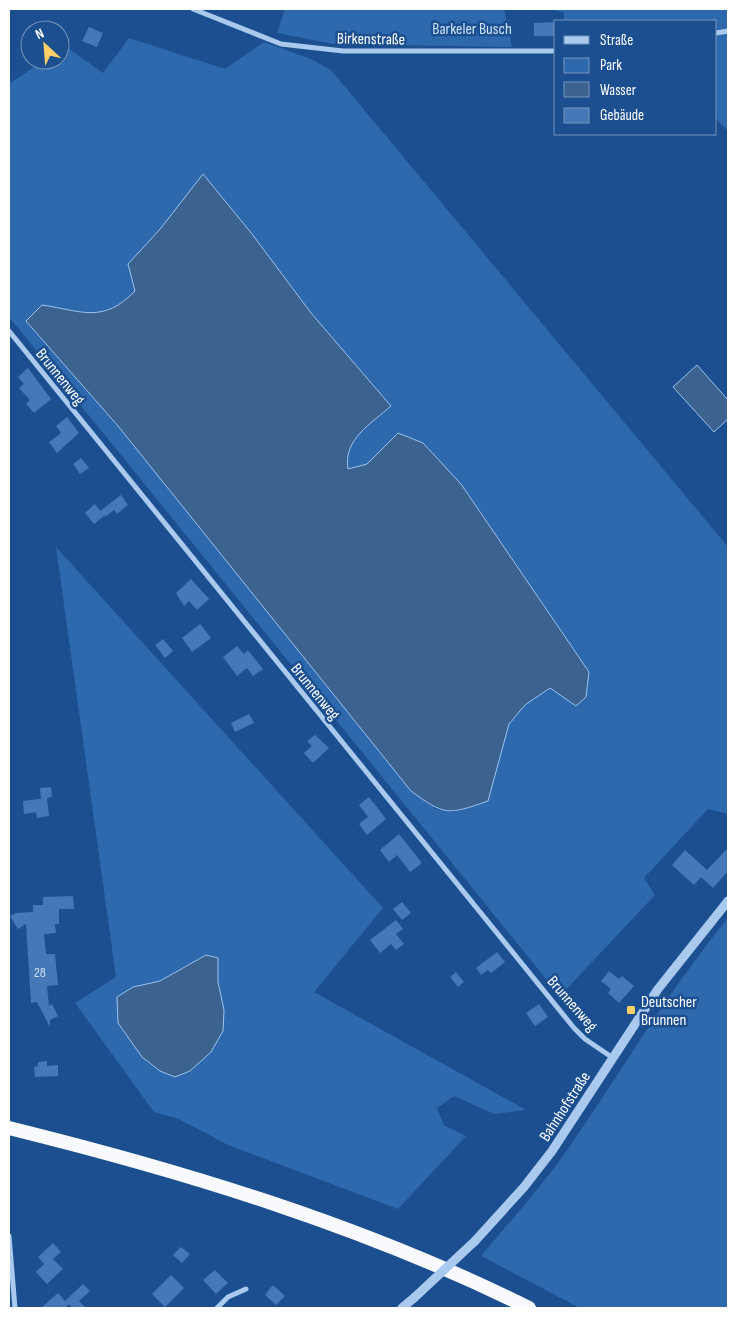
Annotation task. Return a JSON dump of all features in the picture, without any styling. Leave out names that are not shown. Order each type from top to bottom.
[{"type":"highway","points":[[9,1128],[170,1170],[308,1215],[418,1257],[529,1308]]},
{"type":"street","name":"Birkenstraße","points":[[193,9],[281,44],[343,51],[554,51]]},
{"type":"street","name":"Brunnenweg","points":[[9,331],[574,1028],[613,1058]]},
{"type":"street","name":"Bahnhofstraße","points":[[402,1308],[475,1241],[524,1187],[552,1151],[677,964],[728,901]]},
{"type":"street","points":[[9,1236],[15,1308]]},
{"type":"street","points":[[217,1308],[228,1297],[246,1289]]},
{"type":"green space","points":[[285,9],[504,9],[512,47],[333,44],[277,33]]},
{"type":"green space","name":"Barkeler Busch","points":[[548,9],[728,9],[728,131],[717,120],[717,20],[565,20],[563,12]]},
{"type":"green space","points":[[129,38],[225,69],[264,42],[311,59],[331,70],[728,547],[728,814],[708,809],[644,878],[655,895],[560,996],[9,317],[9,84],[29,70],[70,70],[70,50],[103,73]],"holes":[[[203,174],[252,234],[311,313],[391,406],[367,426],[354,441],[348,459],[348,470],[367,464],[397,433],[461,484],[589,672],[545,691],[525,704],[510,723],[503,739],[488,801],[455,812],[435,809],[118,426],[26,321],[42,305],[92,313],[102,312],[123,301],[135,291],[128,264],[161,228]]]},
{"type":"green space","points":[[56,547],[383,908],[314,992],[526,1110],[494,1114],[454,1096],[437,1108],[444,1125],[466,1136],[398,1209],[228,1145],[179,1119],[154,1112],[75,1003],[116,977]],"holes":[[[206,955],[218,959],[218,982],[133,987],[160,981]]]},
{"type":"green space","points":[[728,918],[728,1308],[580,1308],[481,1256],[560,1160],[686,973]]},
{"type":"water","points":[[203,174],[252,234],[311,313],[391,406],[367,426],[354,441],[348,458],[348,469],[367,464],[398,433],[423,443],[461,484],[589,672],[586,697],[576,706],[550,688],[525,705],[509,724],[488,801],[464,809],[447,811],[432,805],[411,791],[118,426],[26,321],[42,305],[92,313],[113,308],[123,301],[135,291],[128,264],[161,228]]},
{"type":"water","points":[[697,365],[728,400],[728,419],[714,432],[673,387]]},
{"type":"water","points":[[206,955],[218,958],[218,982],[224,1010],[223,1031],[211,1052],[190,1071],[175,1077],[160,1071],[142,1057],[118,1023],[117,997],[133,987],[160,981]]},
{"type":"building","points":[[554,22],[554,36],[534,36],[534,23]]},
{"type":"building","points":[[89,27],[103,33],[97,47],[82,41]]},
{"type":"building","points":[[28,368],[51,399],[34,413],[26,404],[30,400],[19,388],[24,384],[18,377]]},
{"type":"building","points":[[67,417],[79,433],[57,453],[49,442],[61,433],[56,426]]},
{"type":"building","points":[[81,458],[89,468],[80,474],[73,464]]},
{"type":"building","points":[[121,495],[128,505],[117,514],[114,510],[105,517],[100,511]]},
{"type":"building","points":[[95,504],[104,516],[94,524],[85,513]]},
{"type":"building","points":[[191,579],[209,599],[197,610],[189,601],[184,606],[176,593]]},
{"type":"building","points":[[200,624],[211,638],[192,652],[182,638]]},
{"type":"building","points":[[163,639],[173,651],[165,658],[155,645]]},
{"type":"building","points":[[237,646],[244,654],[248,650],[263,669],[253,676],[247,668],[237,676],[223,657]]},
{"type":"building","points":[[249,714],[254,723],[235,732],[231,723]]},
{"type":"building","points":[[315,735],[329,748],[313,763],[304,753],[312,746],[307,741]]},
{"type":"building","points":[[51,787],[52,797],[41,799],[40,788]]},
{"type":"building","points":[[369,797],[386,819],[367,835],[359,824],[368,817],[359,805]]},
{"type":"building","points":[[47,798],[49,816],[37,818],[36,812],[24,814],[23,801]]},
{"type":"building","points":[[399,834],[422,863],[410,872],[397,855],[389,862],[380,850]]},
{"type":"building","points":[[728,848],[728,871],[713,888],[701,877],[694,885],[672,865],[685,850],[707,870]]},
{"type":"building","points":[[73,896],[74,909],[59,909],[59,924],[55,924],[56,933],[44,934],[46,954],[55,954],[58,985],[47,986],[49,1006],[52,1004],[58,1016],[50,1020],[50,1027],[37,1002],[31,1003],[26,924],[18,929],[10,916],[16,913],[33,912],[33,905],[43,905],[43,897]]},
{"type":"building","points":[[402,902],[411,913],[402,920],[393,909]]},
{"type":"building","points":[[396,920],[403,929],[396,934],[404,944],[396,950],[391,944],[380,953],[370,940]]},
{"type":"building","points":[[497,952],[505,962],[491,973],[488,970],[481,975],[476,968]]},
{"type":"building","points":[[609,971],[619,979],[622,976],[634,986],[619,1003],[608,993],[611,989],[601,981]]},
{"type":"building","points":[[456,972],[464,982],[458,987],[450,977]]},
{"type":"building","points":[[539,1004],[548,1017],[535,1026],[526,1013]]},
{"type":"building","points":[[47,1061],[47,1066],[58,1065],[58,1076],[35,1077],[34,1067],[38,1066],[38,1062]]},
{"type":"building","points":[[53,1243],[61,1252],[53,1259],[63,1269],[47,1284],[36,1272],[44,1264],[38,1257]]},
{"type":"building","points":[[181,1247],[190,1254],[182,1263],[173,1255]]},
{"type":"building","points":[[215,1270],[228,1283],[216,1294],[203,1280]]},
{"type":"building","points":[[171,1275],[184,1288],[165,1307],[152,1294]]},
{"type":"building","points":[[83,1284],[90,1291],[79,1301],[86,1308],[72,1308],[69,1304],[65,1308],[41,1308],[58,1293],[65,1301]]},
{"type":"building","points":[[273,1285],[285,1296],[276,1305],[265,1295]]},
{"type":"place","name":"Deutscher Brunnen","points":[[631,1010]]}]
